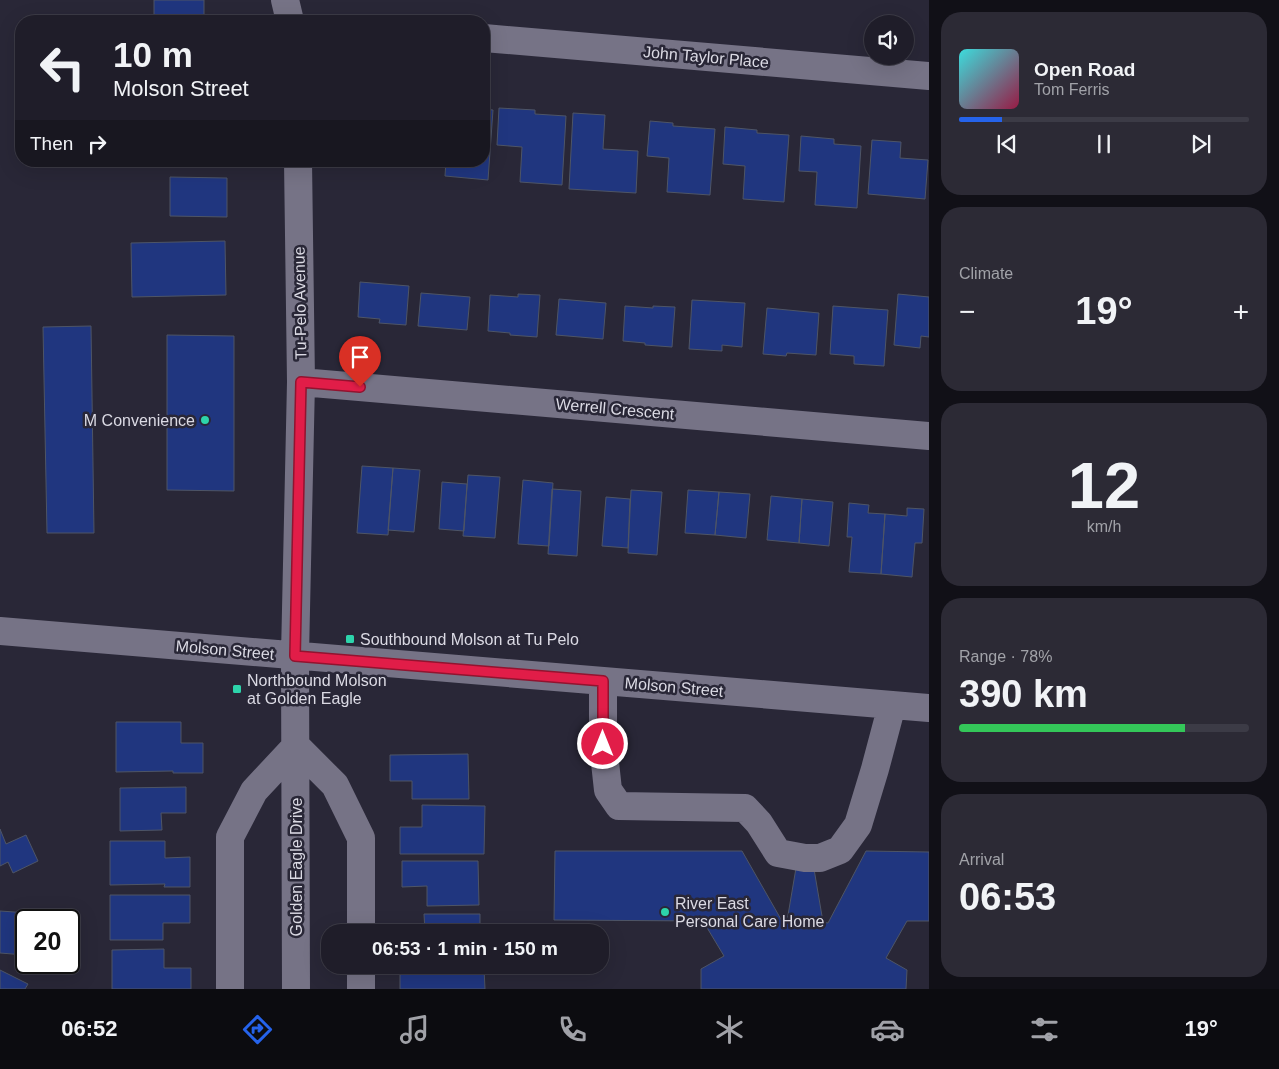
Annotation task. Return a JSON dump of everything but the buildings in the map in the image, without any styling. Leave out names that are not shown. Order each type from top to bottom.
[{"type":"street","points":[[285,0],[289,15]]},
{"type":"street","name":"John Taylor Place","points":[[490,39],[929,76]]},
{"type":"street","name":"Tu-Pelo Avenue","points":[[295,656],[301,382],[298,167]]},
{"type":"street","name":"Werrell Crescent","points":[[301,382],[929,436]]},
{"type":"street","name":"Molson Street","points":[[0,631],[929,708]]},
{"type":"street","name":"Golden Eagle Drive","points":[[295,656],[296,989]]},
{"type":"street","points":[[603,681],[603,744],[608,790],[619,806],[745,808],[759,823],[778,853],[805,858],[820,858],[840,850],[858,825],[892,705]]},
{"type":"street","points":[[230,989],[230,837],[254,791],[296,746],[335,785],[361,838],[361,924]]},
{"type":"street","points":[[361,974],[361,989]]},
{"type":"place","name":"M Convenience","points":[[205,420]]},
{"type":"place","name":"Southbound Molson at Tu Pelo","points":[[350,639]]},
{"type":"place","name":"Northbound Molson at Golden Eagle","points":[[237,689]]},
{"type":"place","name":"River East Personal Care Home","points":[[665,912]]},
{"type":"route","points":[[360,387],[301,382],[295,656],[603,681],[603,744]]}]
